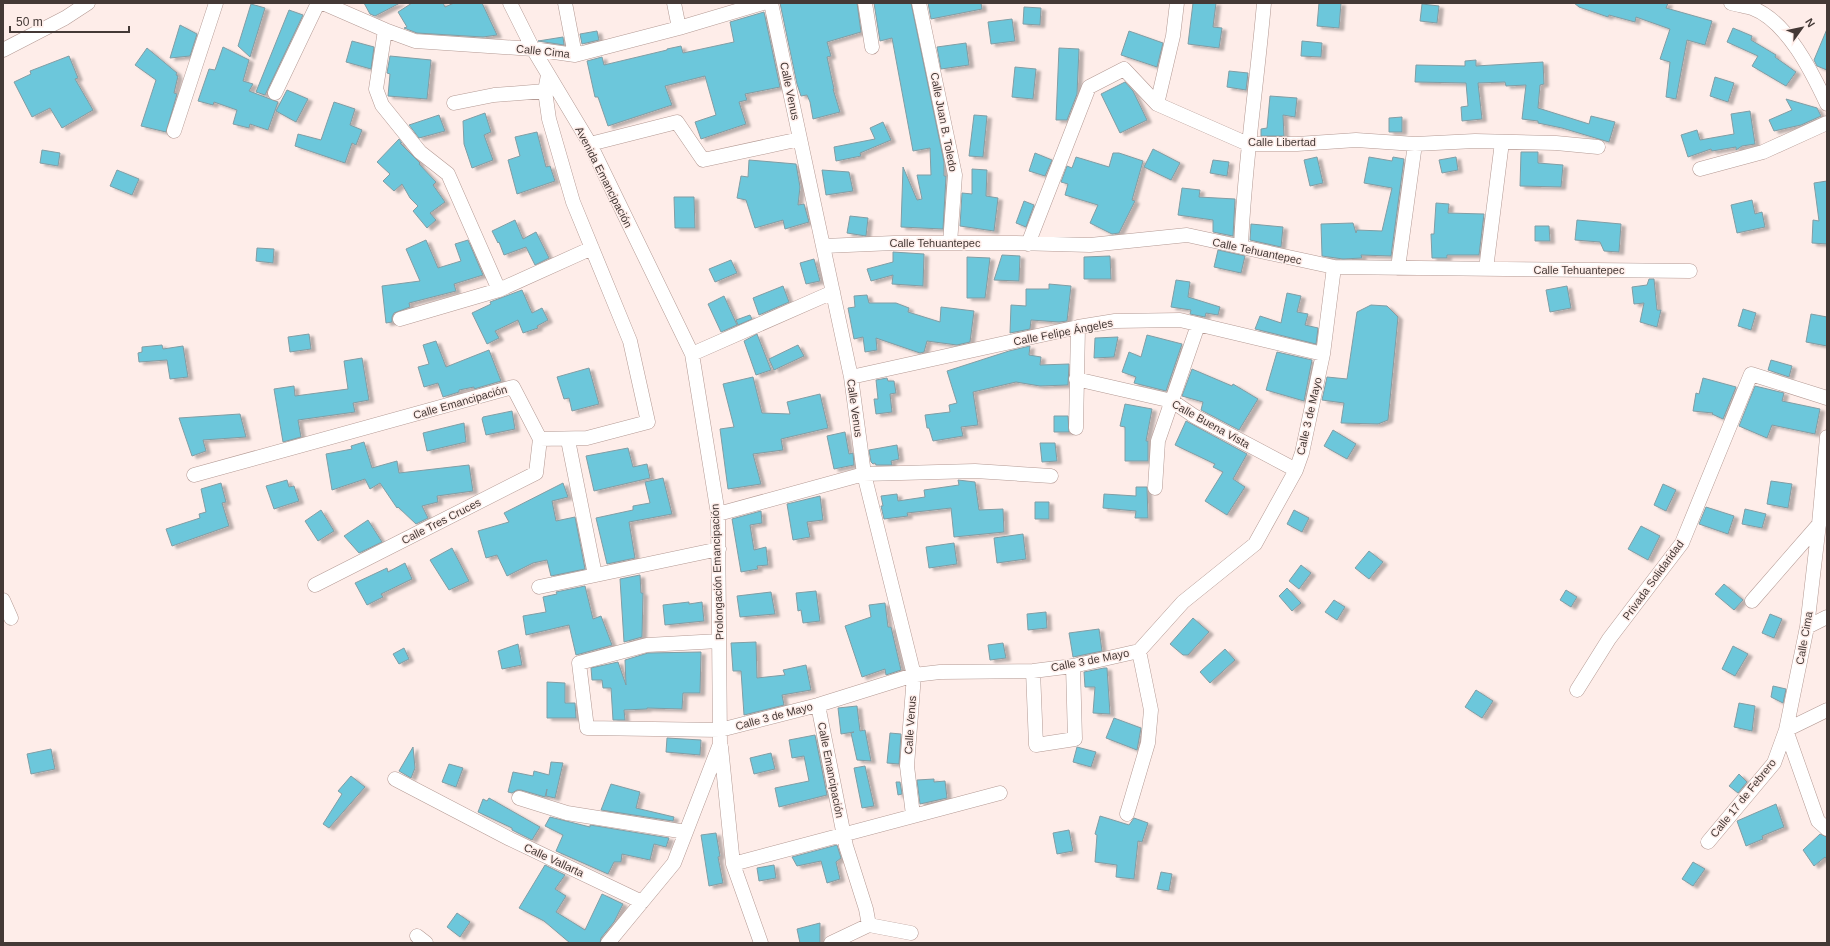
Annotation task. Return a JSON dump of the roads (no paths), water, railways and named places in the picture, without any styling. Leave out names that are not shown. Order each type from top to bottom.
[{"type":"street","points":[[3,50],[65,18],[88,3]]},
{"type":"street","points":[[174,131],[216,3]]},
{"type":"street","points":[[275,93],[318,3]]},
{"type":"street","name":"Calle Cima","points":[[324,3],[385,30],[415,41],[533,49],[574,55],[679,28],[763,3]]},
{"type":"street","name":"Avenida Emancipación","points":[[510,3],[533,49],[590,144],[692,354]]},
{"type":"street","points":[[565,3],[574,55]]},
{"type":"street","points":[[674,3],[679,28]]},
{"type":"street","name":"Calle Venus","points":[[772,3],[851,377],[864,474],[914,675],[907,766],[913,815]]},
{"type":"street","points":[[865,3],[872,47]]},
{"type":"street","name":"Calle Juan B. Toledo","points":[[919,3],[955,175],[950,243]]},
{"type":"street","points":[[1158,104],[1173,36],[1177,3]]},
{"type":"street","points":[[1241,247],[1243,196],[1264,3]]},
{"type":"street","points":[[1730,3],[1752,6],[1776,24],[1797,47],[1825,94]]},
{"type":"street","points":[[385,30],[376,89],[382,105],[420,152],[448,174],[499,290]]},
{"type":"street","name":"Calle Libertad","points":[[1028,244],[1089,87],[1124,69],[1158,104],[1248,144],[1297,144],[1356,140],[1415,144],[1475,141],[1556,143],[1598,147]]},
{"type":"street","points":[[540,440],[587,438],[648,422],[630,341],[573,202],[549,119],[545,91],[548,74]]},
{"type":"street","points":[[454,103],[494,95],[545,91]]},
{"type":"street","points":[[590,144],[677,122],[703,160],[800,139]]},
{"type":"street","points":[[1700,169],[1763,152],[1827,123]]},
{"type":"street","points":[[1486,269],[1502,142]]},
{"type":"street","points":[[1398,268],[1415,144]]},
{"type":"street","name":"Calle Tehuantepec","points":[[824,246],[894,243],[1016,243],[1090,245],[1187,236],[1334,267],[1690,271]]},
{"type":"street","points":[[400,319],[499,290],[592,248]]},
{"type":"street","name":"Calle 3 de Mayo","points":[[720,641],[647,645],[579,663],[587,728],[720,737],[818,704],[914,675],[940,672],[1033,671],[1073,666],[1139,650],[1183,602],[1255,544],[1296,470],[1302,453],[1323,354],[1334,267]]},
{"type":"street","points":[[692,354],[833,292]]},
{"type":"street","name":"Calle Felipe Ángeles","points":[[851,377],[1078,327],[1115,321],[1180,320],[1323,354]]},
{"type":"street","points":[[1155,488],[1158,441],[1198,325]]},
{"type":"street","points":[[1076,428],[1078,327]]},
{"type":"street","name":"Prolongación Emancipación","points":[[692,354],[718,514],[720,737],[733,864],[761,943]]},
{"type":"street","name":"Privada Solidaridad","points":[[1577,690],[1609,639],[1682,542],[1751,374],[1827,398]]},
{"type":"street","name":"Calle Buena Vista","points":[[1076,379],[1172,401],[1194,416],[1296,470]]},
{"type":"street","name":"Calle Emancipación","points":[[194,475],[513,387],[540,440]]},
{"type":"street","name":"Calle Cima","points":[[1786,730],[1807,627],[1823,521],[1827,437]]},
{"type":"street","name":"Calle Tres Cruces","points":[[315,585],[536,473],[540,440]]},
{"type":"street","points":[[568,440],[595,575]]},
{"type":"street","points":[[718,514],[864,474],[975,471],[1051,476]]},
{"type":"street","points":[[1752,601],[1823,521]]},
{"type":"street","points":[[539,587],[719,549]]},
{"type":"street","points":[[3,600],[11,618]]},
{"type":"street","points":[[1807,627],[1827,617]]},
{"type":"street","points":[[1127,814],[1148,743],[1151,710],[1139,650]]},
{"type":"street","points":[[1033,671],[1036,745],[1075,739],[1073,666]]},
{"type":"street","name":"Calle Emancipación","points":[[818,704],[843,835],[866,909],[869,926]]},
{"type":"street","points":[[1827,710],[1786,730],[1818,821],[1827,829]]},
{"type":"street","name":"Calle 17 de Febrero","points":[[1708,842],[1774,763],[1786,730]]},
{"type":"street","name":"Prolongación Emancipación","points":[[608,943],[674,863],[720,737]]},
{"type":"street","name":"Calle Vallarta","points":[[395,779],[465,816],[642,902]]},
{"type":"street","points":[[733,864],[1000,793]]},
{"type":"street","points":[[519,798],[567,813],[686,832]]},
{"type":"street","points":[[831,943],[869,926],[911,933]]}]
